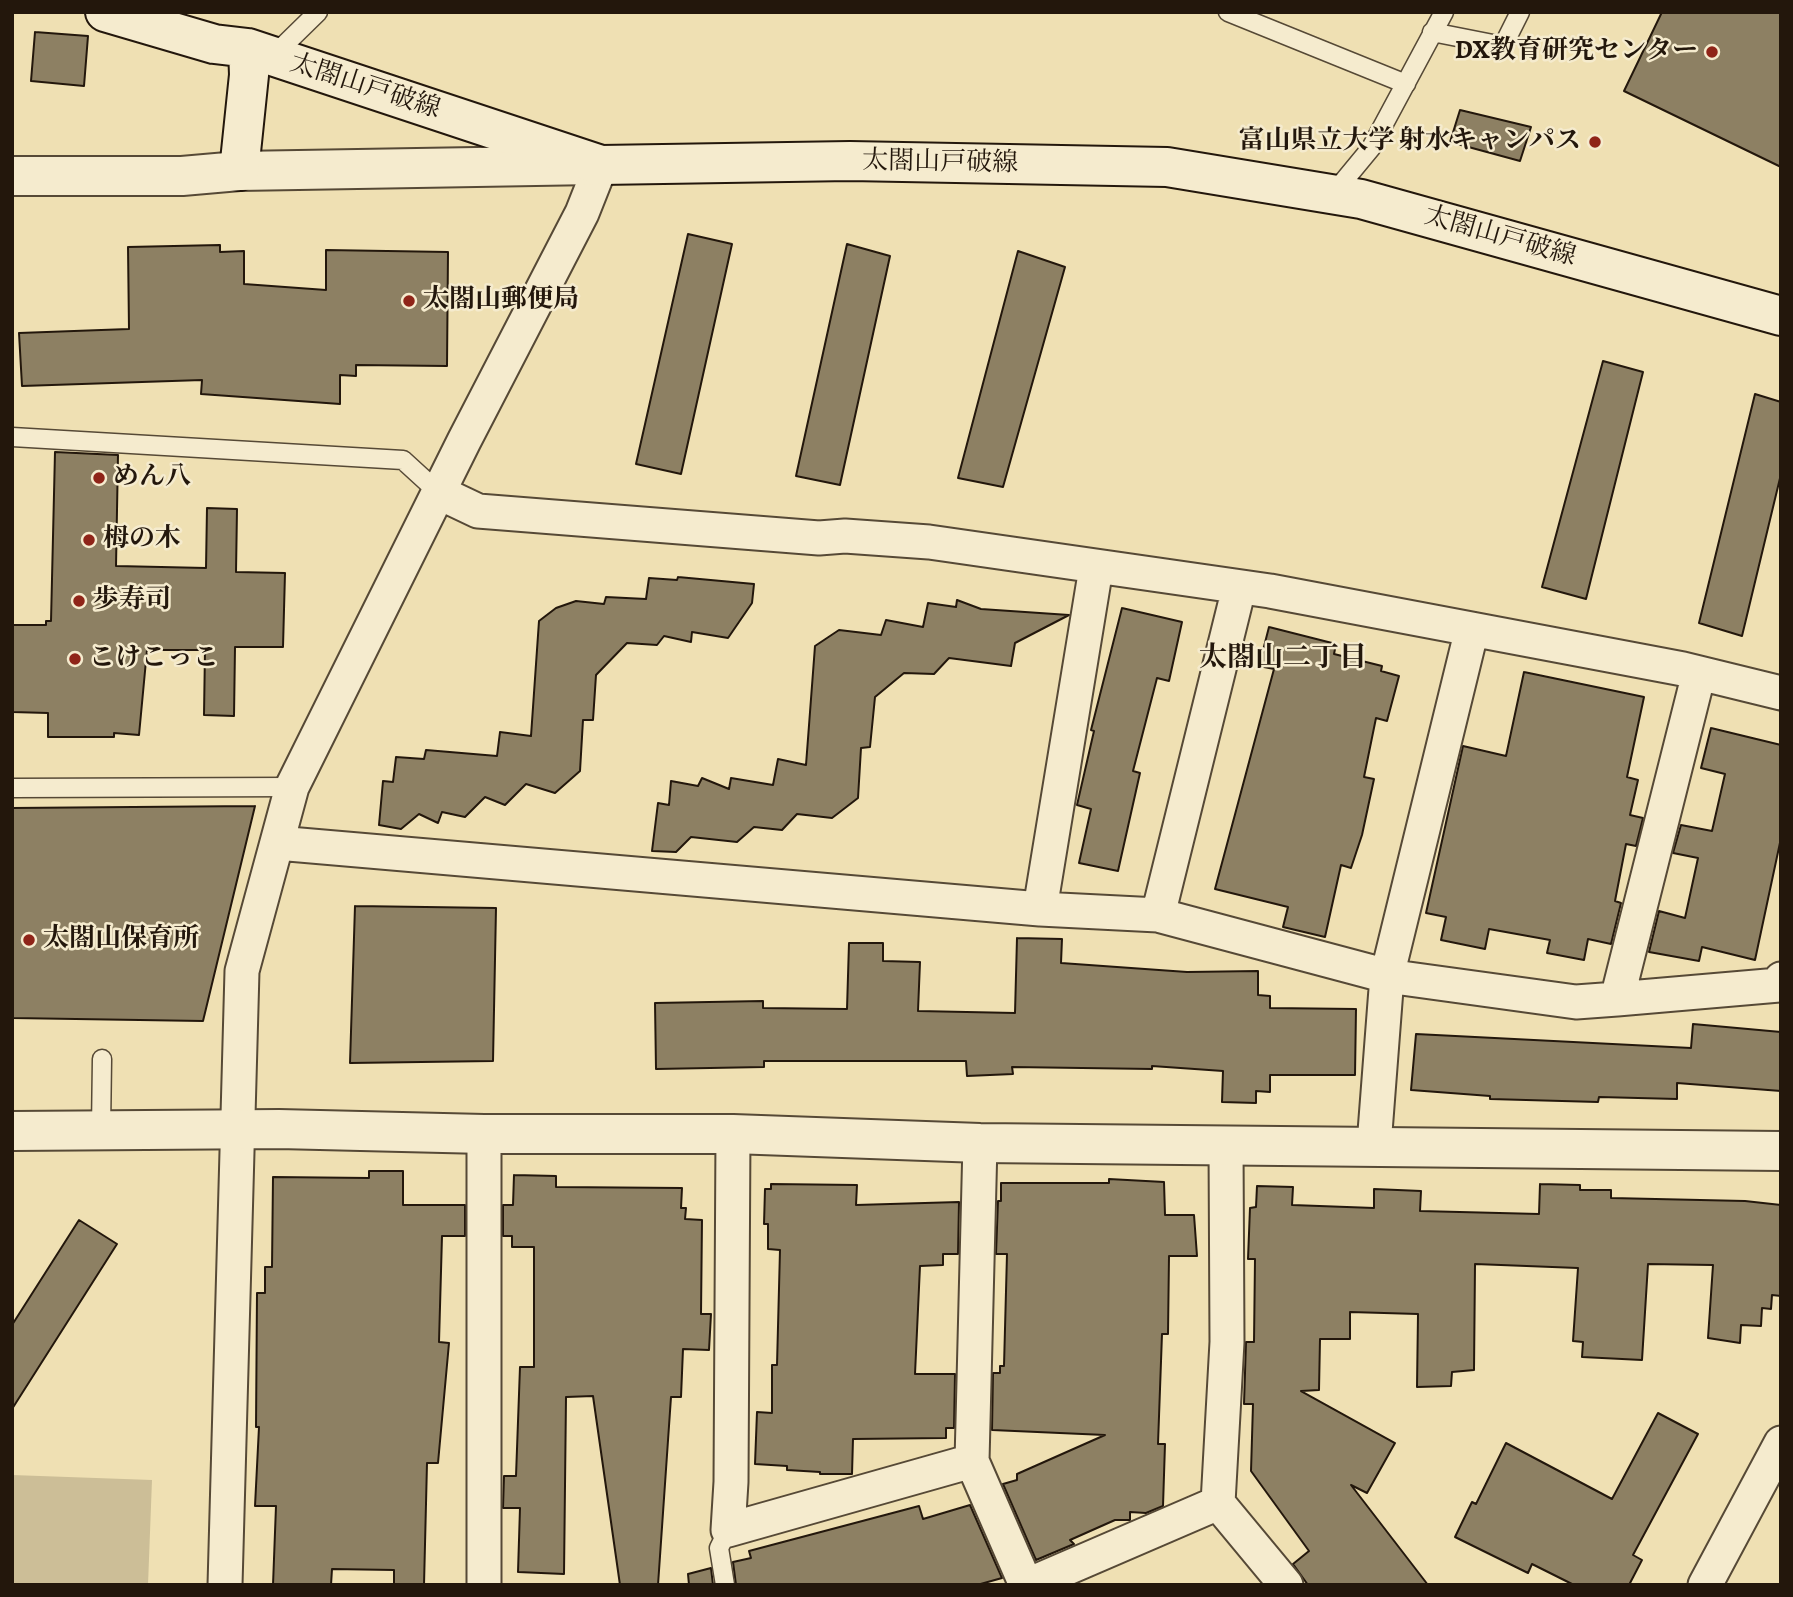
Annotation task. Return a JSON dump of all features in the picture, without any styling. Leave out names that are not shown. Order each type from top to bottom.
[{"type":"street","name":"太閤山戸破線","points":[[105,12],[183,23],[214,44],[260,53],[601,165],[850,160],[1167,167],[1362,199],[1781,316]]},
{"type":"street","points":[[239,172],[250,75],[260,53]]},
{"type":"street","points":[[12,176],[182,176],[239,172],[601,165],[582,213],[438,492],[292,787],[242,971],[236,1129],[235,1300],[225,1585]]},
{"type":"street","points":[[438,492],[478,511],[819,538],[845,536],[929,542],[1270,591],[1699,673],[1781,692]]},
{"type":"street","points":[[1040,909],[1096,568]]},
{"type":"street","points":[[1158,915],[1239,588]]},
{"type":"street","points":[[1374,1145],[1387,976],[1472,629]]},
{"type":"street","points":[[1618,999],[1699,673]]},
{"type":"street","points":[[277,843],[1040,909],[1158,915],[1387,976],[1576,1002],[1779,985],[1781,979]]},
{"type":"street","points":[[12,1131],[236,1129],[484,1135],[733,1134],[980,1143],[1781,1151]]},
{"type":"street","points":[[733,1134],[731,1482],[728,1530],[972,1461]]},
{"type":"street","points":[[484,1135],[484,1585]]},
{"type":"street","points":[[980,1143],[972,1461],[1027,1585],[1218,1503]]},
{"type":"street","points":[[1226,1144],[1227,1342],[1218,1503],[1286,1585]]},
{"type":"street","points":[[1705,1585],[1781,1443]]},
{"type":"lane","points":[[260,53],[318,12]]},
{"type":"lane","points":[[1228,12],[1406,84]]},
{"type":"lane","points":[[1333,194],[1371,148],[1444,12]]},
{"type":"lane","points":[[1432,32],[1503,46],[1520,12]]},
{"type":"lane","points":[[12,437],[403,460],[438,492]]},
{"type":"lane","points":[[12,788],[292,787]]},
{"type":"lane","points":[[101,1129],[102,1059]]},
{"type":"lane","points":[[724,1585],[719,1548],[728,1530]]},
{"type":"shaded area","points":[[12,1475],[152,1480],[148,1585],[12,1585]]},
{"type":"building","name":"DX教育研究センター","points":[[1662,12],[1781,12],[1781,167],[1624,91]]},
{"type":"building","points":[[35,32],[88,36],[84,86],[31,81]]},
{"type":"building","points":[[1460,110],[1531,127],[1520,161],[1450,142]]},
{"type":"building","points":[[688,234],[732,244],[681,474],[636,464]]},
{"type":"building","points":[[847,244],[890,256],[840,485],[796,476]]},
{"type":"building","points":[[220,245],[220,252],[244,251],[244,284],[326,290],[326,250],[448,252],[447,366],[356,365],[356,376],[340,375],[340,404],[201,394],[202,380],[22,386],[19,333],[129,329],[128,247]]},
{"type":"building","points":[[1018,251],[1065,267],[1003,487],[958,478]]},
{"type":"building","points":[[1603,361],[1643,372],[1586,599],[1542,587]]},
{"type":"building","points":[[1755,394],[1781,402],[1781,474],[1742,636],[1699,623]]},
{"type":"building","points":[[55,452],[118,455],[116,566],[206,568],[207,508],[237,509],[236,572],[285,573],[283,647],[235,647],[234,716],[204,715],[205,650],[147,650],[139,735],[114,733],[114,737],[48,737],[48,713],[12,712],[12,625],[46,625],[46,621],[51,621]]},
{"type":"building","points":[[678,577],[754,584],[752,603],[728,638],[692,632],[691,642],[664,636],[657,645],[627,643],[596,675],[593,720],[583,720],[580,771],[555,793],[526,784],[505,805],[485,797],[465,817],[442,812],[438,823],[419,814],[401,829],[379,825],[383,781],[393,782],[396,757],[424,759],[426,750],[497,756],[500,732],[531,736],[539,621],[556,608],[576,601],[604,604],[606,597],[646,599],[649,578],[677,580]]},
{"type":"building","points":[[957,600],[981,609],[1069,615],[1015,643],[1011,666],[949,658],[934,674],[904,673],[875,697],[870,747],[861,748],[858,798],[832,818],[797,814],[782,830],[754,827],[737,842],[691,837],[676,852],[652,851],[658,803],[669,805],[671,781],[698,786],[702,778],[729,789],[731,778],[773,785],[778,759],[806,765],[815,646],[839,630],[881,635],[886,620],[923,627],[928,603],[956,607]]},
{"type":"building","points":[[1122,608],[1182,622],[1169,681],[1157,678],[1133,771],[1140,773],[1118,871],[1079,863],[1091,809],[1077,805],[1094,731],[1091,730]]},
{"type":"building","points":[[1269,627],[1336,644],[1334,654],[1382,666],[1381,671],[1399,676],[1387,721],[1376,718],[1364,777],[1374,779],[1362,835],[1351,868],[1341,865],[1325,937],[1283,927],[1288,907],[1215,889],[1274,669],[1259,666]]},
{"type":"building","points":[[1524,672],[1644,697],[1627,777],[1638,780],[1630,815],[1643,818],[1636,846],[1626,844],[1615,901],[1621,903],[1611,944],[1588,939],[1584,960],[1547,953],[1550,940],[1489,929],[1485,949],[1441,940],[1446,917],[1426,913],[1463,746],[1506,756]]},
{"type":"building","points":[[1711,728],[1781,745],[1781,838],[1755,960],[1702,947],[1699,961],[1649,952],[1659,911],[1685,918],[1698,858],[1673,853],[1681,825],[1712,831],[1725,774],[1701,768]]},
{"type":"building","points":[[255,806],[203,1021],[12,1018],[12,808]]},
{"type":"building","points":[[355,906],[496,908],[493,1061],[350,1063]]},
{"type":"building","points":[[1017,938],[1062,939],[1061,963],[1187,972],[1258,971],[1258,995],[1270,996],[1270,1008],[1356,1009],[1355,1075],[1270,1075],[1270,1092],[1256,1091],[1256,1103],[1222,1102],[1223,1071],[1152,1066],[1152,1069],[1012,1067],[1013,1074],[967,1076],[966,1061],[764,1061],[764,1067],[656,1069],[655,1003],[763,1001],[763,1008],[847,1009],[849,943],[883,943],[883,961],[920,962],[918,1011],[1015,1013]]},
{"type":"building","points":[[1693,1024],[1781,1032],[1781,1091],[1677,1083],[1677,1099],[1599,1097],[1598,1102],[1490,1099],[1490,1096],[1411,1090],[1416,1034],[1691,1048]]},
{"type":"building","points":[[369,1171],[403,1171],[403,1205],[465,1205],[465,1236],[442,1236],[439,1342],[449,1343],[438,1463],[427,1463],[424,1585],[394,1585],[394,1570],[332,1569],[331,1585],[273,1585],[276,1506],[255,1506],[259,1427],[256,1427],[257,1293],[265,1293],[265,1267],[272,1267],[273,1177],[369,1178]]},
{"type":"building","points":[[514,1175],[556,1176],[556,1187],[682,1188],[681,1208],[686,1208],[685,1219],[702,1220],[701,1314],[711,1314],[709,1350],[683,1349],[681,1397],[671,1397],[658,1585],[620,1585],[593,1396],[566,1397],[564,1574],[518,1572],[520,1508],[503,1508],[504,1476],[516,1476],[520,1367],[534,1367],[534,1247],[512,1247],[512,1236],[503,1236],[503,1205],[513,1205]]},
{"type":"building","points":[[1109,1179],[1164,1182],[1165,1215],[1194,1215],[1197,1256],[1169,1256],[1168,1334],[1162,1334],[1158,1444],[1165,1444],[1163,1506],[1146,1513],[1130,1512],[1130,1520],[1115,1520],[1070,1540],[1074,1544],[1036,1560],[1003,1484],[1017,1480],[1017,1474],[1105,1435],[992,1430],[993,1373],[1000,1373],[1000,1366],[1004,1366],[1007,1254],[996,1254],[1001,1183],[1109,1183]]},
{"type":"building","points":[[771,1184],[857,1185],[856,1205],[959,1202],[958,1254],[943,1254],[943,1265],[920,1266],[915,1374],[955,1374],[954,1428],[946,1428],[946,1438],[853,1439],[852,1474],[820,1474],[787,1470],[787,1466],[755,1464],[757,1412],[772,1413],[772,1365],[777,1365],[780,1250],[768,1249],[768,1224],[764,1224],[765,1189],[771,1189]]},
{"type":"building","points":[[1540,1184],[1580,1185],[1580,1190],[1611,1190],[1611,1198],[1745,1201],[1781,1205],[1781,1296],[1772,1295],[1771,1309],[1762,1308],[1761,1326],[1741,1325],[1740,1343],[1708,1338],[1713,1265],[1648,1264],[1642,1360],[1582,1357],[1583,1342],[1573,1341],[1578,1268],[1475,1264],[1474,1370],[1452,1372],[1451,1386],[1417,1387],[1418,1314],[1350,1312],[1350,1339],[1320,1339],[1319,1390],[1301,1391],[1395,1443],[1367,1493],[1351,1485],[1428,1585],[1308,1585],[1293,1564],[1309,1551],[1251,1471],[1253,1404],[1244,1404],[1246,1342],[1254,1342],[1255,1259],[1248,1259],[1250,1208],[1256,1207],[1257,1186],[1293,1187],[1292,1205],[1374,1208],[1374,1189],[1421,1191],[1420,1211],[1539,1214]]},
{"type":"building","points":[[79,1220],[117,1244],[12,1409],[12,1325]]},
{"type":"building","points":[[1658,1413],[1698,1434],[1633,1555],[1642,1560],[1629,1585],[1574,1585],[1532,1564],[1528,1573],[1455,1537],[1472,1502],[1476,1504],[1506,1443],[1612,1499]]},
{"type":"building","points":[[970,1505],[1002,1578],[977,1585],[736,1585],[733,1562],[751,1558],[749,1551],[919,1506],[923,1519]]},
{"type":"building","points":[[711,1568],[713,1585],[689,1585],[688,1574]]},
{"type":"place","name":"DX教育研究センター","points":[[1712,52]]},
{"type":"place","name":"富山県立大学 射水キャンパス","points":[[1595,142]]},
{"type":"place","name":"太閤山郵便局","points":[[409,301]]},
{"type":"place","name":"めん八","points":[[99,478]]},
{"type":"place","name":"栂の木","points":[[89,540]]},
{"type":"place","name":"歩寿司","points":[[79,601]]},
{"type":"place","name":"こけこっこ","points":[[75,659]]},
{"type":"place","name":"太閤山保育所","points":[[29,940]]},
{"type":"district","name":"太閤山二丁目","points":[[1283,659]]}]
